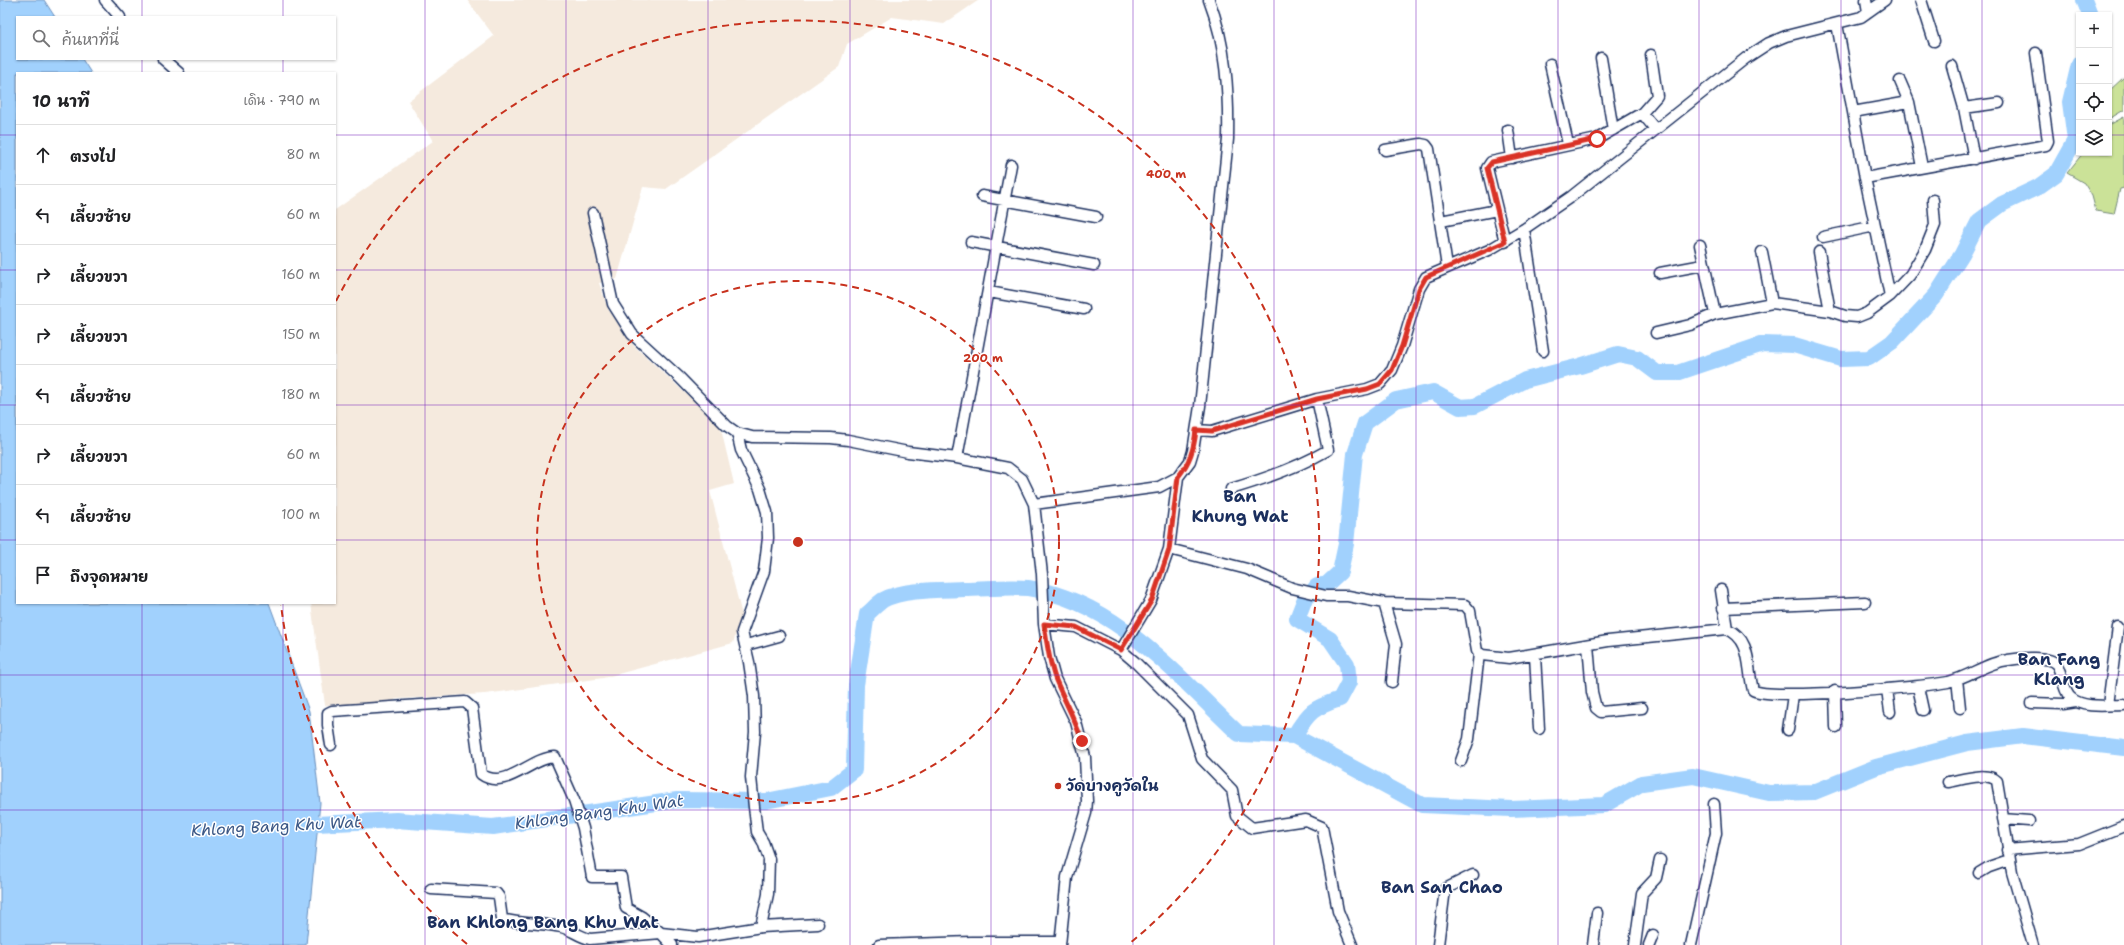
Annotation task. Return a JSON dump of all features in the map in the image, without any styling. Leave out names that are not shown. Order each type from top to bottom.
[{"type":"street","points":[[105,0],[119,16]]},
{"type":"street","points":[[1034,504],[1145,490],[1164,485],[1178,477],[1185,469],[1193,451],[1228,139],[1226,70],[1216,22],[1208,0]]},
{"type":"street","points":[[1866,0],[1868,12]]},
{"type":"street","points":[[1196,430],[1212,431],[1317,399],[1367,389],[1380,384],[1392,370],[1402,346],[1419,289],[1426,277],[1505,242],[1572,196],[1746,58],[1769,43],[1786,36],[1861,17],[1885,0]]},
{"type":"street","points":[[1921,0],[1934,42]]},
{"type":"street","points":[[1837,24],[1865,178],[1890,296]]},
{"type":"street","points":[[1865,178],[2046,145],[2048,141],[2036,53]]},
{"type":"street","points":[[1505,242],[1487,168],[1492,162],[1568,144],[1597,139],[1642,113],[1657,96],[1651,55]]},
{"type":"street","points":[[1601,58],[1613,130]]},
{"type":"street","points":[[164,60],[178,72]]},
{"type":"street","points":[[1550,64],[1568,144]]},
{"type":"street","points":[[1952,66],[1964,108],[1974,159]]},
{"type":"street","points":[[1900,81],[1909,102],[1922,167]]},
{"type":"street","points":[[1853,112],[1909,102]]},
{"type":"street","points":[[1964,108],[1999,104]]},
{"type":"street","points":[[1642,113],[1655,129]]},
{"type":"street","points":[[1508,130],[1512,158]]},
{"type":"street","points":[[1385,150],[1426,145],[1429,148],[1447,267]]},
{"type":"street","points":[[956,458],[989,292],[1011,165]]},
{"type":"street","points":[[982,196],[1096,217]]},
{"type":"street","points":[[1656,333],[1690,325],[1715,314],[1772,303],[1830,311],[1856,317],[1867,313],[1890,296],[1910,275],[1933,235],[1935,225],[1933,200]]},
{"type":"street","points":[[1441,222],[1497,210]]},
{"type":"street","points":[[593,213],[613,304],[619,317],[632,334],[680,378],[727,426],[737,433],[752,437],[837,438],[908,452],[956,458],[998,466],[1012,471],[1022,479],[1034,504],[1042,574],[1044,624],[1049,657],[1056,678],[1076,722],[1082,741],[1087,781],[1086,813],[1067,877],[1060,943],[971,942],[879,945]]},
{"type":"street","points":[[1823,237],[1875,226]]},
{"type":"street","points":[[1524,229],[1543,351]]},
{"type":"street","points":[[971,242],[1094,265]]},
{"type":"street","points":[[1700,245],[1703,265],[1715,314]]},
{"type":"street","points":[[1762,252],[1772,303]]},
{"type":"street","points":[[1819,252],[1830,311]]},
{"type":"street","points":[[1660,273],[1703,265]]},
{"type":"street","points":[[989,292],[1084,309]]},
{"type":"street","points":[[1231,489],[1261,480],[1306,463],[1328,450],[1317,399]]},
{"type":"street","points":[[737,433],[740,450],[760,489],[768,512],[768,538],[764,571],[742,632],[746,645],[754,696],[752,787],[754,807],[757,832],[763,842],[769,859],[768,894],[762,927]]},
{"type":"street","points":[[1123,648],[1152,600],[1169,550],[1178,477]]},
{"type":"street","points":[[1169,550],[1247,569],[1292,588],[1321,595],[1348,596],[1384,602],[1465,605],[1470,611],[1478,654],[1469,739],[1460,760]]},
{"type":"street","points":[[1721,590],[1727,629]]},
{"type":"street","points":[[1384,602],[1396,644],[1392,682]]},
{"type":"street","points":[[1724,608],[1865,602]]},
{"type":"street","points":[[1044,624],[1076,627],[1123,648],[1188,716],[1202,760],[1232,790],[1237,816],[1252,828],[1306,820],[1322,827],[1338,911],[1352,945]]},
{"type":"street","points":[[2108,705],[2118,627]]},
{"type":"street","points":[[1478,654],[1509,658],[1535,656],[1588,645],[1635,638],[1727,629],[1733,631],[1743,641],[1753,690],[1760,694],[1793,695],[1835,691],[1918,687],[1957,679],[2008,660],[2049,659],[2057,665],[2067,694],[2076,702]]},
{"type":"street","points":[[746,645],[779,636]]},
{"type":"street","points":[[1588,645],[1592,692],[1596,708],[1601,712],[1642,708]]},
{"type":"street","points":[[1535,656],[1539,729]]},
{"type":"street","points":[[1957,679],[1960,708]]},
{"type":"street","points":[[1918,687],[1923,710]]},
{"type":"street","points":[[1887,689],[1890,712]]},
{"type":"street","points":[[1835,691],[1836,727]]},
{"type":"street","points":[[1788,730],[1793,695]]},
{"type":"street","points":[[331,745],[328,713],[332,711],[460,701],[472,708],[480,772],[483,776],[502,779],[545,759],[555,757],[574,800],[583,828],[592,878],[621,877],[626,908],[642,917],[661,933],[672,945]]},
{"type":"street","points":[[2032,703],[2063,704],[2076,702],[2086,704],[2124,705]]},
{"type":"street","points":[[1948,782],[1984,776],[1995,779],[1998,784],[2008,855],[2033,945]]},
{"type":"street","points":[[1691,945],[1716,833],[1714,804]]},
{"type":"street","points":[[2003,819],[2029,821]]},
{"type":"street","points":[[1979,873],[2008,855],[2079,844],[2124,826]]},
{"type":"street","points":[[1635,945],[1642,893],[1656,878],[1660,860]]},
{"type":"street","points":[[1438,945],[1445,889],[1473,875]]},
{"type":"street","points":[[431,889],[496,893],[502,920],[558,926],[570,930],[582,938],[661,933],[698,937],[762,927],[818,924]]},
{"type":"street","points":[[1593,945],[1597,913]]},
{"type":"street","points":[[1650,945],[1653,935]]},
{"type":"shaded area","points":[[467,0],[979,0],[944,24],[892,17],[847,44],[839,67],[666,189],[643,187],[617,279],[599,283],[608,309],[634,346],[720,425],[734,484],[710,491],[742,615],[733,643],[603,678],[485,694],[396,699],[392,702],[325,705],[311,604],[336,604],[336,209],[433,141],[408,101],[494,36]]},
{"type":"green space","points":[[2124,77],[2124,110],[2112,117],[2112,88]]},
{"type":"green space","points":[[2124,117],[2124,188],[2120,189],[2114,214],[2096,211],[2092,196],[2084,183],[2067,173],[2081,156],[2112,156],[2112,123]]},
{"type":"water","points":[[0,0],[44,0],[54,16],[16,16],[16,60],[83,60],[90,72],[16,72],[16,604],[269,604],[309,711],[320,803],[306,945],[0,945]]},
{"type":"waterway","points":[[2084,0],[2089,12]]},
{"type":"waterway","points":[[1294,736],[1312,712],[1324,705],[1340,699],[1349,682],[1347,664],[1330,639],[1297,619],[1304,601],[1317,586],[1327,584],[1340,572],[1346,544],[1355,454],[1365,423],[1396,400],[1433,392],[1460,407],[1475,406],[1525,380],[1580,366],[1618,354],[1637,358],[1657,373],[1677,373],[1763,344],[1794,345],[1841,359],[1869,358],[1892,342],[1936,295],[1962,254],[1979,221],[2002,204],[2038,187],[2056,174],[2075,140],[2070,102],[2076,77]]},
{"type":"waterway","name":"Khlong Bang Khu Wat","points":[[297,825],[396,820],[493,827],[677,800],[766,801],[831,788],[854,770],[856,685],[867,614],[883,600],[891,596],[911,592],[1004,587],[1028,588],[1060,596],[1089,608],[1117,625],[1143,644],[1168,666],[1239,734],[1294,736],[1422,805],[1511,809],[1604,805],[1642,783],[1693,776],[1769,793],[1814,792],[1876,767],[1967,743],[2023,736],[2124,748]]},
{"type":"place","name":"วัดบางคูวัดใน","points":[[1058,786]]},
{"type":"district","name":"Ban Khung Wat","points":[[1240,506]]},
{"type":"district","name":"Ban Fang Klang","points":[[2059,669]]},
{"type":"district","name":"Ban San Chao","points":[[1442,887]]},
{"type":"district","name":"Ban Khlong Bang Khu Wat","points":[[543,922]]},
{"type":"route","points":[[1082,741],[1076,722],[1056,678],[1049,657],[1044,624],[1076,627],[1121,650],[1152,600],[1169,550],[1178,477],[1190,461],[1196,430],[1212,431],[1317,399],[1367,389],[1380,384],[1392,370],[1402,346],[1419,289],[1426,277],[1505,242],[1487,168],[1492,162],[1568,144],[1597,139]]}]
